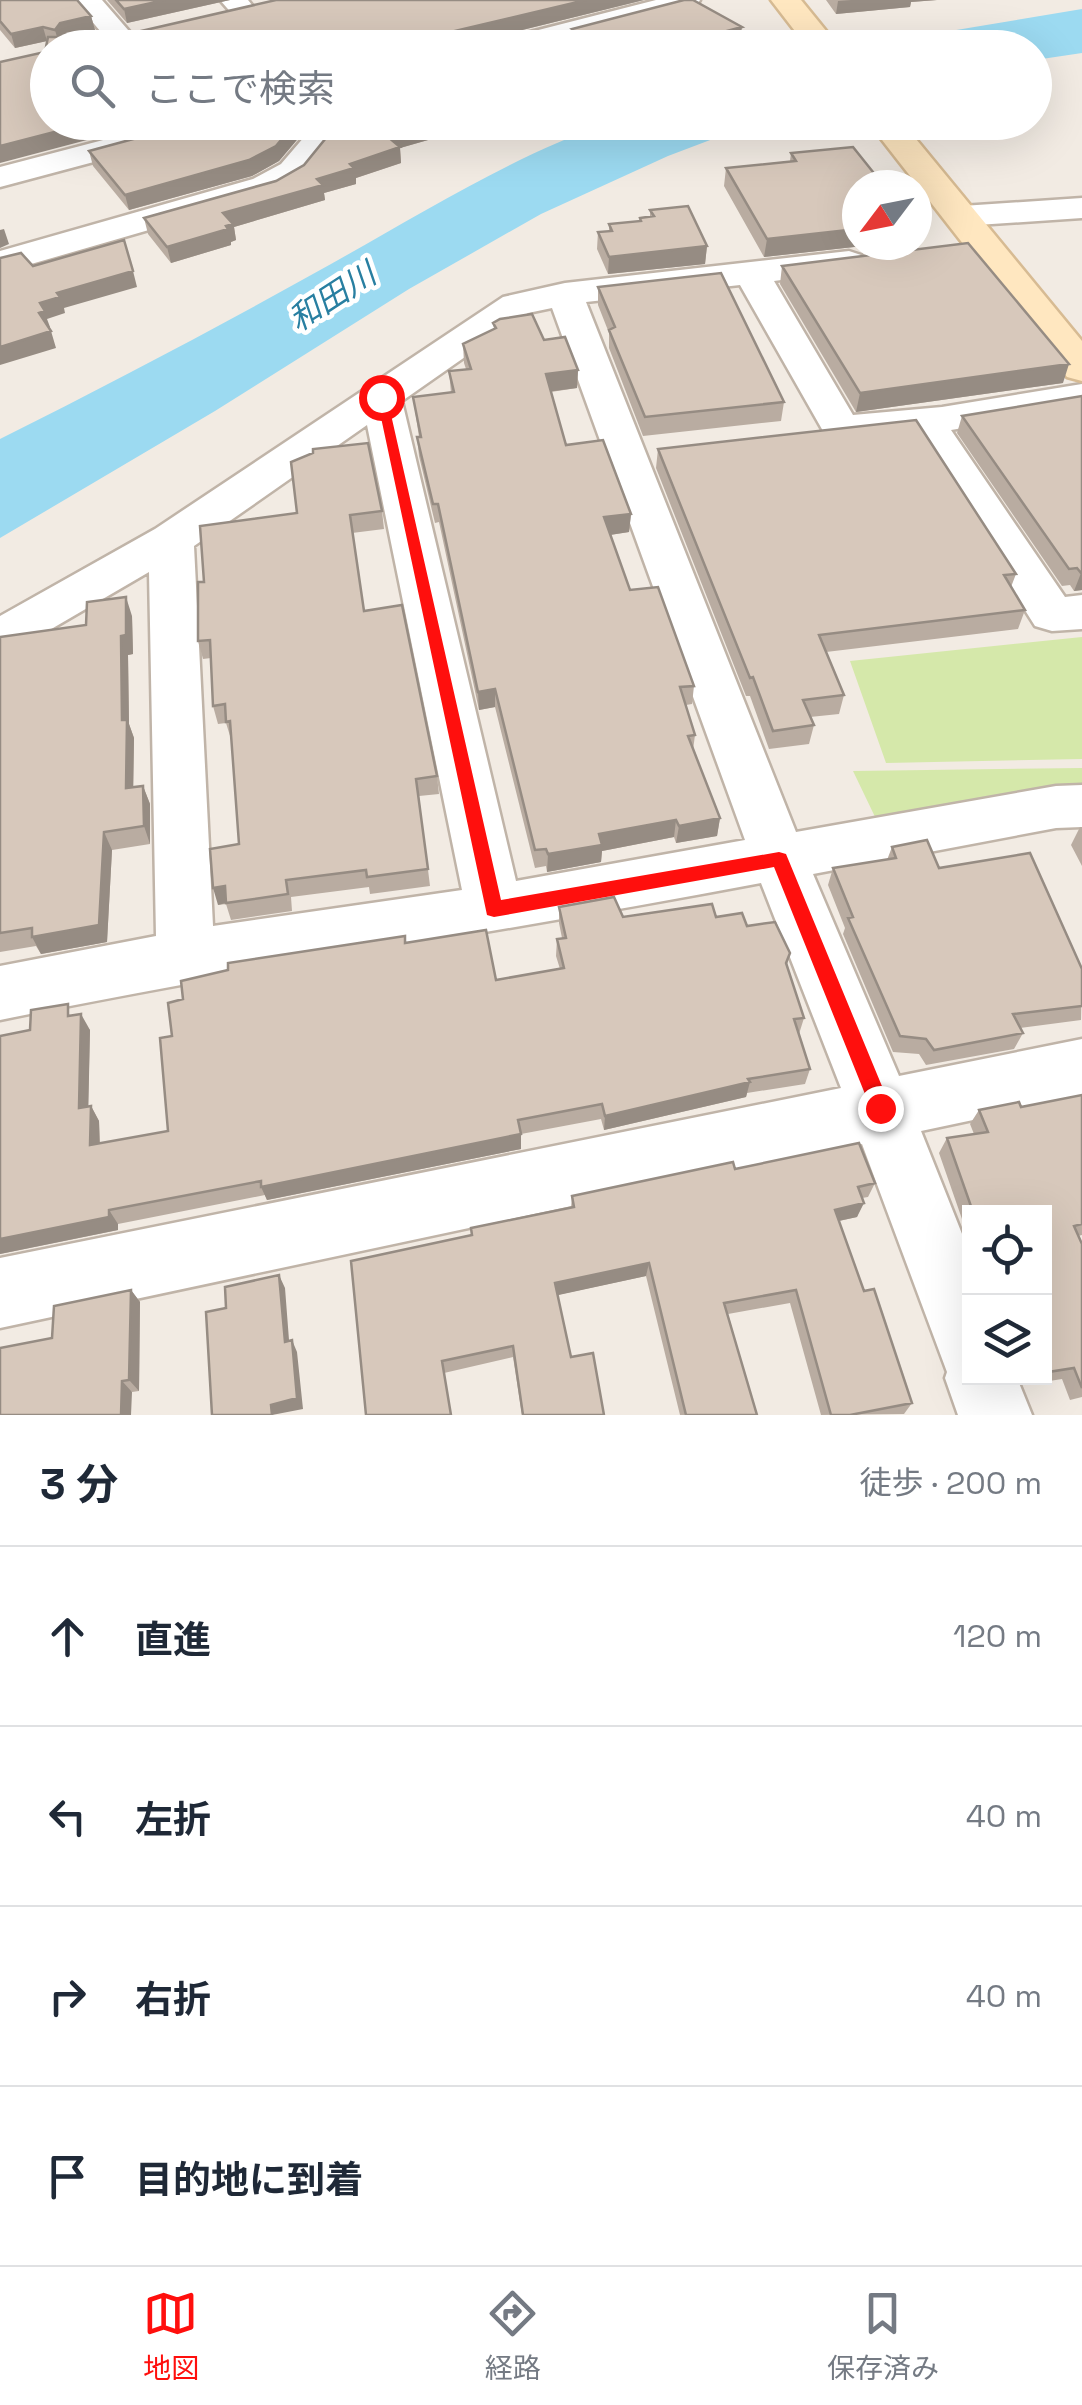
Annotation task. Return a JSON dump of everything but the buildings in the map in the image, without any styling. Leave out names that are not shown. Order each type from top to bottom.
[{"type":"street","points":[[87,0],[110,30]]},
{"type":"street","points":[[571,30],[687,0]]},
{"type":"street","points":[[786,0],[811,30]]},
{"type":"street","points":[[0,177],[195,140]]},
{"type":"street","points":[[214,140],[268,198]]},
{"type":"street","points":[[0,262],[268,198],[318,140]]},
{"type":"street","points":[[896,140],[955,233],[986,246],[1082,368]]},
{"type":"street","points":[[955,233],[1082,208]]},
{"type":"street","points":[[0,637],[171,540],[516,305],[565,294],[862,260]]},
{"type":"street","points":[[751,273],[823,431],[925,421],[1082,396]]},
{"type":"street","points":[[565,294],[644,453],[779,859],[962,1325]]},
{"type":"street","points":[[381,397],[494,909]]},
{"type":"street","points":[[925,421],[1052,614],[1082,612]]},
{"type":"street","points":[[171,540],[185,956]]},
{"type":"street","points":[[0,993],[185,956],[494,909],[1056,807],[1082,806]]},
{"type":"street","points":[[0,1292],[1082,1068]]},
{"type":"street","points":[[985,1385],[996,1415]]},
{"type":"green space","points":[[1082,637],[1082,759],[886,763],[850,661]]},
{"type":"green space","points":[[1082,768],[1082,786],[877,821],[853,771]]},
{"type":"water","points":[[1082,9],[1082,53],[1052,57],[1052,30],[956,30]]},
{"type":"water","name":"和田川","points":[[564,140],[710,140],[541,214],[409,289],[215,411],[0,538],[0,439]]},
{"type":"route","points":[[381,397],[494,909],[779,859],[880,1108]]}]
